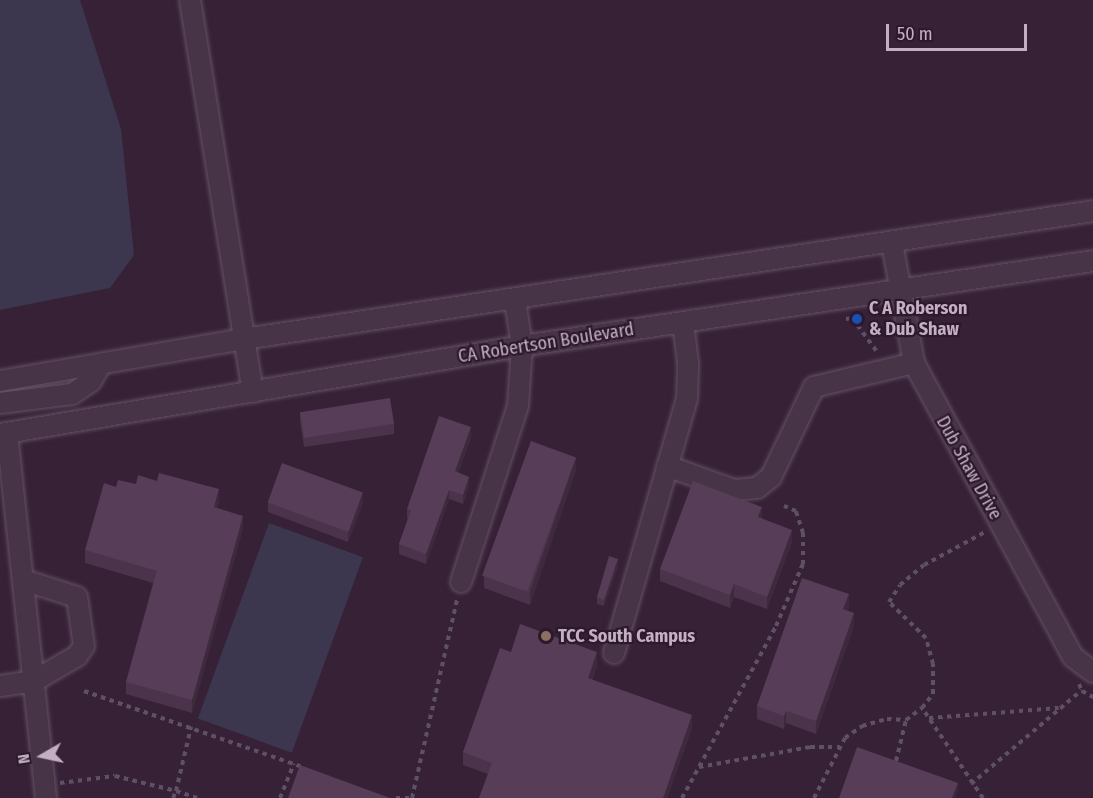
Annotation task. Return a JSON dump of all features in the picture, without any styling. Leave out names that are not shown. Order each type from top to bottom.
[{"type":"street","points":[[190,0],[253,392]]},
{"type":"street","points":[[0,381],[244,339],[515,301],[1093,211]]},
{"type":"street","name":"Dub Shaw Drive","points":[[892,243],[898,290],[914,363],[1073,657],[1092,672]]},
{"type":"street","name":"CA Robertson Boulevard","points":[[3,434],[522,346],[1093,261]]},
{"type":"street","points":[[461,582],[515,416],[522,346],[515,301]]},
{"type":"street","points":[[614,653],[687,398],[688,363],[683,322]]},
{"type":"street","points":[[667,466],[734,490],[757,488],[771,477],[814,387],[914,363]]},
{"type":"street","points":[[0,403],[72,394],[91,381],[101,364]]},
{"type":"street","points":[[3,434],[23,580],[45,791]]},
{"type":"street","points":[[0,686],[34,681],[77,656],[84,646],[77,597],[23,580]]},
{"type":"path","points":[[682,798],[776,626],[803,564],[796,512],[784,506]]},
{"type":"path","points":[[896,760],[906,720],[933,694],[933,664],[926,638],[889,602],[900,585],[924,565],[999,523]]},
{"type":"path","points":[[396,798],[412,798],[461,582]]},
{"type":"path","points":[[971,784],[1082,691],[1092,672]]},
{"type":"path","points":[[84,691],[129,709],[191,727],[305,769]]},
{"type":"path","points":[[921,708],[975,791],[983,798]]},
{"type":"path","points":[[929,718],[1061,708]]},
{"type":"path","points":[[814,798],[840,747],[862,726],[887,719],[906,720]]},
{"type":"path","points":[[173,798],[191,727]]},
{"type":"path","points":[[699,767],[810,747],[840,747]]},
{"type":"path","points":[[280,798],[294,764]]},
{"type":"path","points":[[45,791],[115,776],[197,798]]},
{"type":"path","points":[[973,798],[975,791]]},
{"type":"shaded area","points":[[0,0],[80,0],[121,129],[134,255],[110,288],[0,310]]},
{"type":"shaded area","points":[[269,523],[363,557],[292,753],[198,718]]},
{"type":"building","points":[[390,398],[394,424],[304,438],[300,412]]},
{"type":"building","points":[[439,416],[471,427],[455,471],[469,477],[463,495],[449,490],[426,554],[399,544],[411,510],[407,509]]},
{"type":"building","points":[[531,441],[576,457],[527,592],[482,575]]},
{"type":"building","points":[[282,463],[363,492],[348,532],[268,502]]},
{"type":"building","points":[[159,473],[219,489],[214,507],[243,516],[192,700],[126,682],[157,571],[85,550],[104,483],[116,487],[118,480],[136,484],[138,475],[157,481]]},
{"type":"building","points":[[693,481],[762,507],[758,517],[792,530],[767,597],[734,584],[730,595],[660,569]]},
{"type":"building","points":[[609,556],[618,559],[604,600],[597,597]]},
{"type":"building","points":[[802,578],[849,594],[843,609],[854,613],[816,721],[786,711],[784,716],[757,706]]},
{"type":"building","points":[[520,624],[597,652],[588,678],[692,715],[663,798],[479,798],[492,763],[463,752],[500,648],[511,652]]},
{"type":"building","points":[[857,747],[958,783],[952,798],[839,798]]},
{"type":"building","points":[[300,765],[390,798],[288,798]]},
{"type":"place","name":"C A Roberson & Dub Shaw","points":[[857,319]]},
{"type":"place","name":"TCC South Campus","points":[[546,636]]}]
